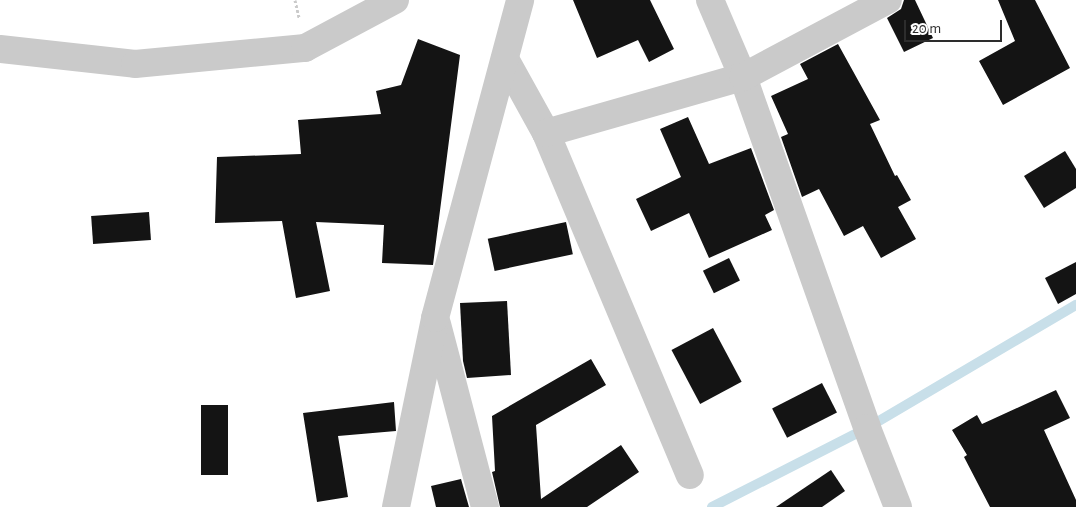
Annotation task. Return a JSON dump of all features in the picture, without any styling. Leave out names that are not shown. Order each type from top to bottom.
[{"type":"street","points":[[0,49],[136,64],[305,48],[394,0]]},
{"type":"street","points":[[396,507],[435,318],[520,0]]},
{"type":"street","points":[[710,0],[743,77],[867,428],[898,507]]},
{"type":"street","points":[[546,133],[743,77],[888,0]]},
{"type":"street","points":[[505,59],[546,133],[690,475]]},
{"type":"street","points":[[435,318],[485,507]]},
{"type":"building","points":[[573,0],[650,0],[674,49],[649,62],[638,40],[597,58]]},
{"type":"building","points":[[904,0],[915,0],[933,38],[904,52],[887,18],[901,9]]},
{"type":"building","points":[[998,0],[1035,0],[1070,68],[1003,105],[979,61],[1015,41]]},
{"type":"building","points":[[418,39],[460,55],[433,265],[382,263],[384,225],[316,222],[330,291],[296,298],[282,221],[215,223],[217,157],[301,154],[298,120],[381,114],[376,91],[401,85]]},
{"type":"building","points":[[838,44],[880,120],[870,124],[895,176],[897,175],[911,200],[898,207],[916,239],[881,258],[863,226],[844,236],[819,189],[802,197],[781,137],[788,134],[771,96],[808,79],[800,64]]},
{"type":"building","points":[[688,117],[709,164],[751,148],[774,210],[765,215],[772,230],[709,258],[689,213],[651,231],[636,199],[681,177],[660,129]]},
{"type":"building","points":[[1065,151],[1076,169],[1076,188],[1044,208],[1024,176]]},
{"type":"building","points":[[149,212],[151,240],[93,244],[91,216]]},
{"type":"building","points":[[566,222],[573,254],[495,271],[488,239]]},
{"type":"building","points":[[729,258],[740,280],[714,293],[703,271]]},
{"type":"building","points":[[1076,262],[1076,294],[1058,304],[1045,278]]},
{"type":"building","points":[[507,301],[511,375],[467,378],[463,361],[460,303]]},
{"type":"building","points":[[713,328],[742,382],[700,404],[672,350]]},
{"type":"building","points":[[591,359],[606,385],[536,425],[541,499],[621,445],[639,472],[587,507],[500,507],[492,472],[495,471],[492,416]]},
{"type":"building","points":[[822,383],[837,412],[787,438],[772,408]]},
{"type":"building","points":[[1056,390],[1070,418],[1044,430],[1076,500],[1076,507],[990,507],[964,457],[967,455],[952,430],[977,415],[982,424]]},
{"type":"building","points":[[394,402],[396,431],[338,436],[348,497],[317,502],[303,413]]},
{"type":"building","points":[[201,405],[228,405],[228,475],[201,475]]},
{"type":"building","points":[[831,470],[845,491],[822,507],[776,507]]},
{"type":"building","points":[[461,479],[469,507],[436,507],[431,486]]},
{"type":"waterway","points":[[712,507],[867,428],[1076,305]]}]
